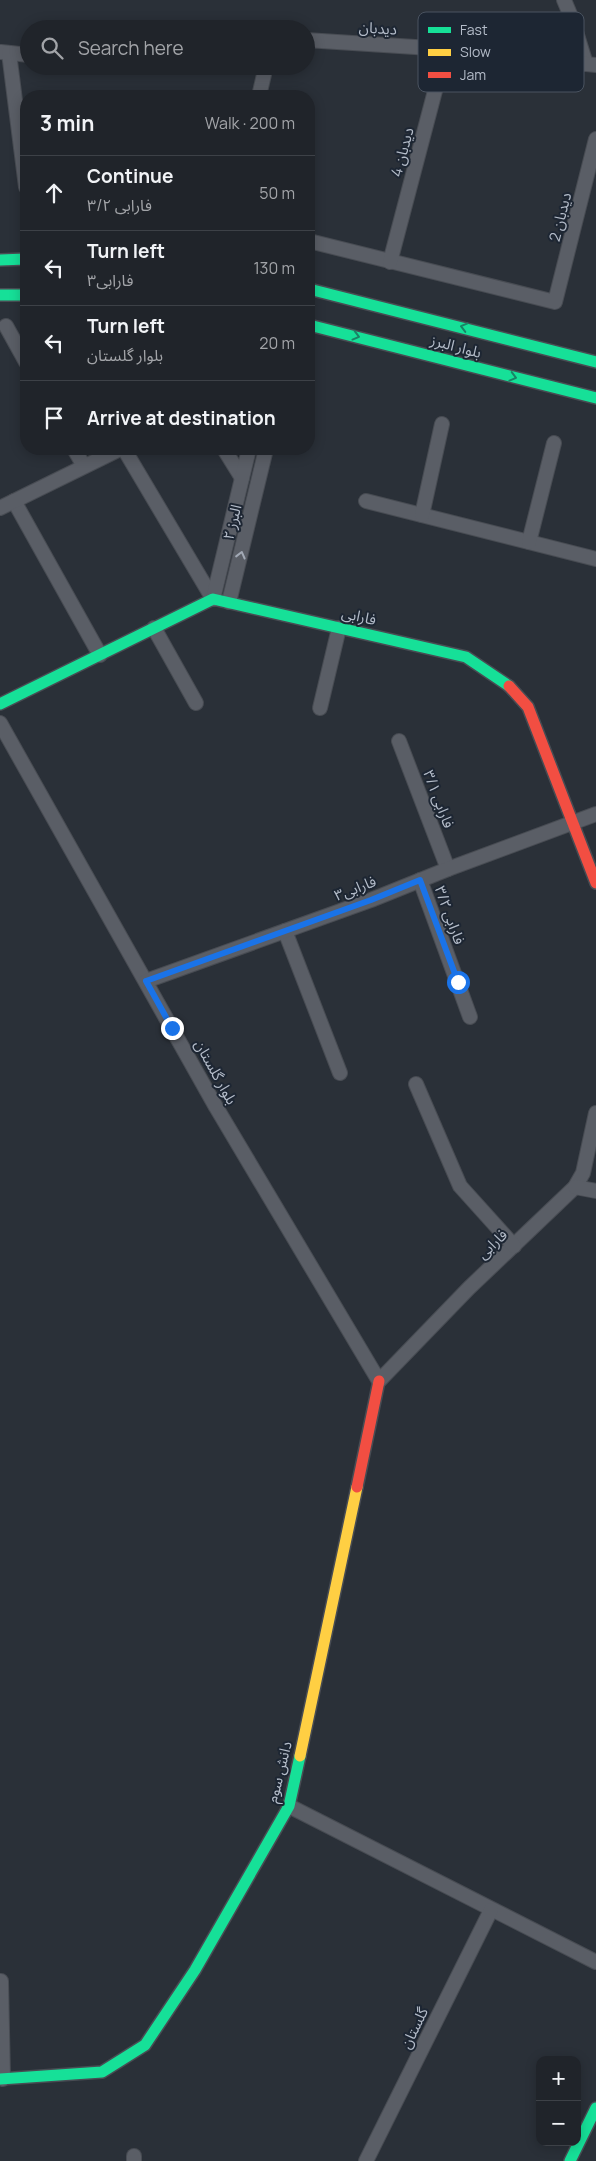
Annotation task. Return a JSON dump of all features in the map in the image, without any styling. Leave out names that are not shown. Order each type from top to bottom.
[{"type":"street","points":[[564,0],[569,12]]},
{"type":"street","name":"دیدبان","points":[[315,41],[418,47]]},
{"type":"street","points":[[584,47],[591,64]]},
{"type":"street","points":[[20,54],[4,53],[20,150]]},
{"type":"street","points":[[260,90],[264,75]]},
{"type":"street","name":"دیدبان 4","points":[[390,262],[435,92]]},
{"type":"street","name":"دیدبان 2","points":[[390,262],[555,302],[596,139]]},
{"type":"street","points":[[315,243],[390,262]]},
{"type":"street","points":[[0,260],[20,259]]},
{"type":"street","name":"بلوار البرز","points":[[315,291],[596,362]]},
{"type":"street","points":[[0,295],[20,295]]},
{"type":"street","points":[[6,326],[20,351]]},
{"type":"street","name":"بلوار البرز","points":[[315,327],[596,398]]},
{"type":"street","points":[[422,515],[442,424]]},
{"type":"street","points":[[529,542],[554,443]]},
{"type":"street","points":[[78,455],[84,466]]},
{"type":"street","points":[[0,508],[107,455]]},
{"type":"street","points":[[0,704],[213,598],[128,455]]},
{"type":"street","points":[[228,455],[242,478]]},
{"type":"street","name":"البرز ۲","points":[[213,598],[248,455]]},
{"type":"street","name":"البرز ۲","points":[[229,602],[265,455]]},
{"type":"street","points":[[14,501],[100,655]]},
{"type":"street","points":[[366,501],[596,559]]},
{"type":"street","name":"فارابی","points":[[213,598],[466,657],[507,684],[528,707],[596,883]]},
{"type":"street","points":[[154,628],[196,703]]},
{"type":"street","points":[[320,708],[339,628]]},
{"type":"street","name":"بلوار گلستان","points":[[0,723],[216,1107],[379,1382]]},
{"type":"street","name":"فارابی ۳/۱","points":[[399,741],[448,869]]},
{"type":"street","name":"فارابی۳","points":[[146,981],[596,814]]},
{"type":"street","name":"فارابی ۳/۲","points":[[420,880],[470,1017]]},
{"type":"street","points":[[285,931],[340,1073]]},
{"type":"street","points":[[416,1084],[460,1186],[514,1246]]},
{"type":"street","name":"فارابی","points":[[379,1382],[514,1246],[589,1174],[596,1113]]},
{"type":"street","points":[[575,1187],[596,1191]]},
{"type":"street","name":"دانش سوم","points":[[1,2079],[102,2072],[145,2046],[195,1970],[289,1806],[379,1382]]},
{"type":"street","points":[[289,1806],[596,1962]]},
{"type":"street","name":"گلستان","points":[[366,2161],[491,1910]]},
{"type":"street","points":[[1,1981],[1,2079]]},
{"type":"street","points":[[570,2161],[596,2108]]},
{"type":"traffic: fast","points":[[0,260],[20,259]]},
{"type":"traffic: fast","points":[[315,291],[596,362]]},
{"type":"traffic: fast","points":[[0,295],[20,295]]},
{"type":"traffic: fast","points":[[315,327],[596,398]]},
{"type":"traffic: fast","points":[[0,704],[213,599],[466,657],[509,686]]},
{"type":"traffic: fast","points":[[0,2079],[102,2072],[145,2045],[195,1970],[289,1806],[300,1756]]},
{"type":"traffic: fast","points":[[570,2161],[596,2108]]},
{"type":"traffic: slow","points":[[300,1756],[357,1487]]},
{"type":"traffic: jam","points":[[509,686],[528,707],[596,883]]},
{"type":"traffic: jam","points":[[357,1487],[379,1381]]},
{"type":"route","points":[[172,1028],[146,981],[371,900],[420,880],[458,982]]}]
